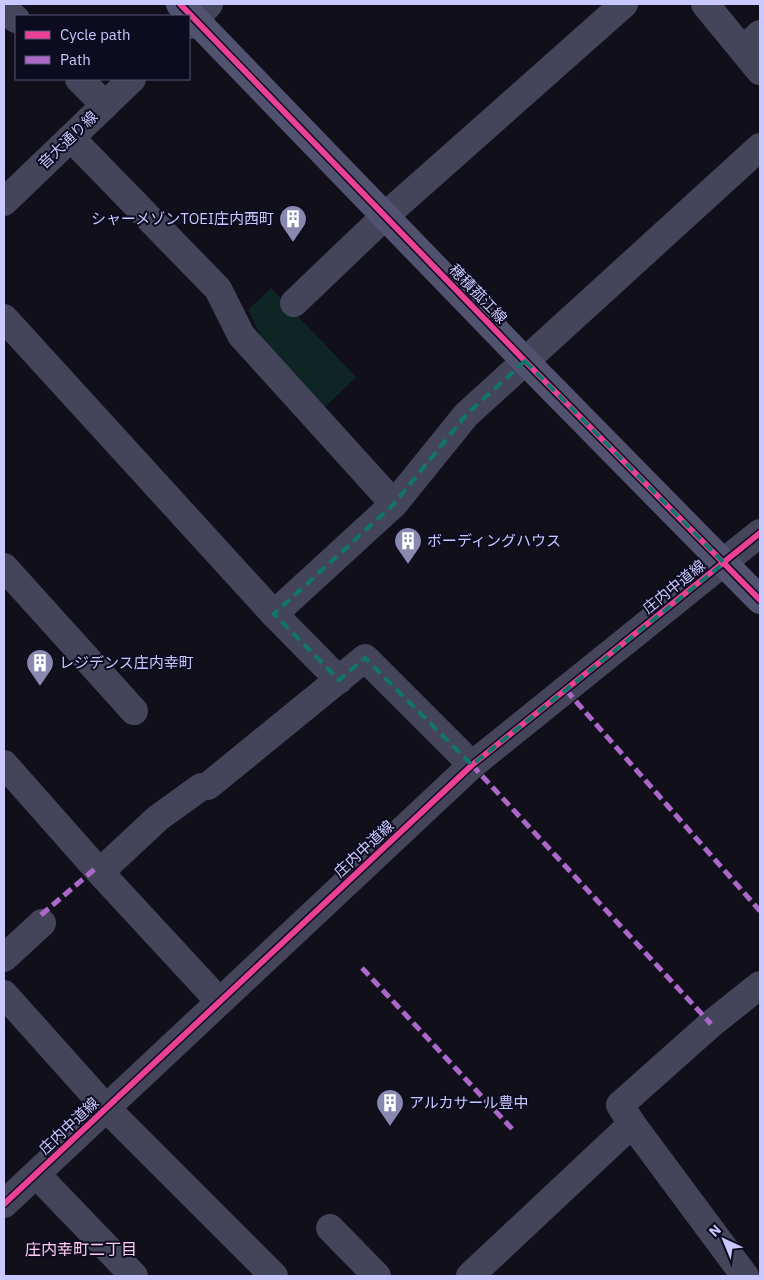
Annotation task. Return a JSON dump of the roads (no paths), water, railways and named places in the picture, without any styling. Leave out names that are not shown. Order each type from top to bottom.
[{"type":"street","points":[[294,303],[385,216],[624,4]]},
{"type":"street","points":[[705,4],[752,42],[760,71]]},
{"type":"street","points":[[4,9],[15,18]]},
{"type":"street","name":"穂積菰江線","points":[[193,13],[524,361],[760,600]]},
{"type":"street","points":[[80,80],[105,105]]},
{"type":"street","name":"音大通り線","points":[[4,202],[131,80]]},
{"type":"street","points":[[71,138],[218,289],[241,335],[394,504]]},
{"type":"street","points":[[274,614],[394,504],[466,415],[760,147]]},
{"type":"street","points":[[4,318],[274,614],[339,680]]},
{"type":"street","name":"庄内中道線","points":[[4,1204],[472,765],[760,533]]},
{"type":"street","points":[[4,567],[134,711]]},
{"type":"street","points":[[100,872],[158,818],[201,787],[208,786],[365,658],[472,765]]},
{"type":"street","points":[[4,764],[219,1001]]},
{"type":"street","points":[[5,955],[42,922]]},
{"type":"street","points":[[745,1276],[632,1124],[620,1105],[711,1024],[760,986]]},
{"type":"street","points":[[4,994],[106,1108],[274,1276]]},
{"type":"street","points":[[470,1276],[632,1124]]},
{"type":"street","points":[[36,1174],[134,1276]]},
{"type":"street","points":[[330,1228],[377,1276]]},
{"type":"place","name":"シャーメゾンTOEI庄内西町","points":[[293,243]]},
{"type":"place","name":"ボーディングハウス","points":[[408,565]]},
{"type":"place","name":"レジデンス庄内幸町","points":[[40,687]]},
{"type":"place","name":"アルカサール豊中","points":[[390,1127]]},
{"type":"district","name":"庄内幸町二丁目","points":[[81,1249]]}]
